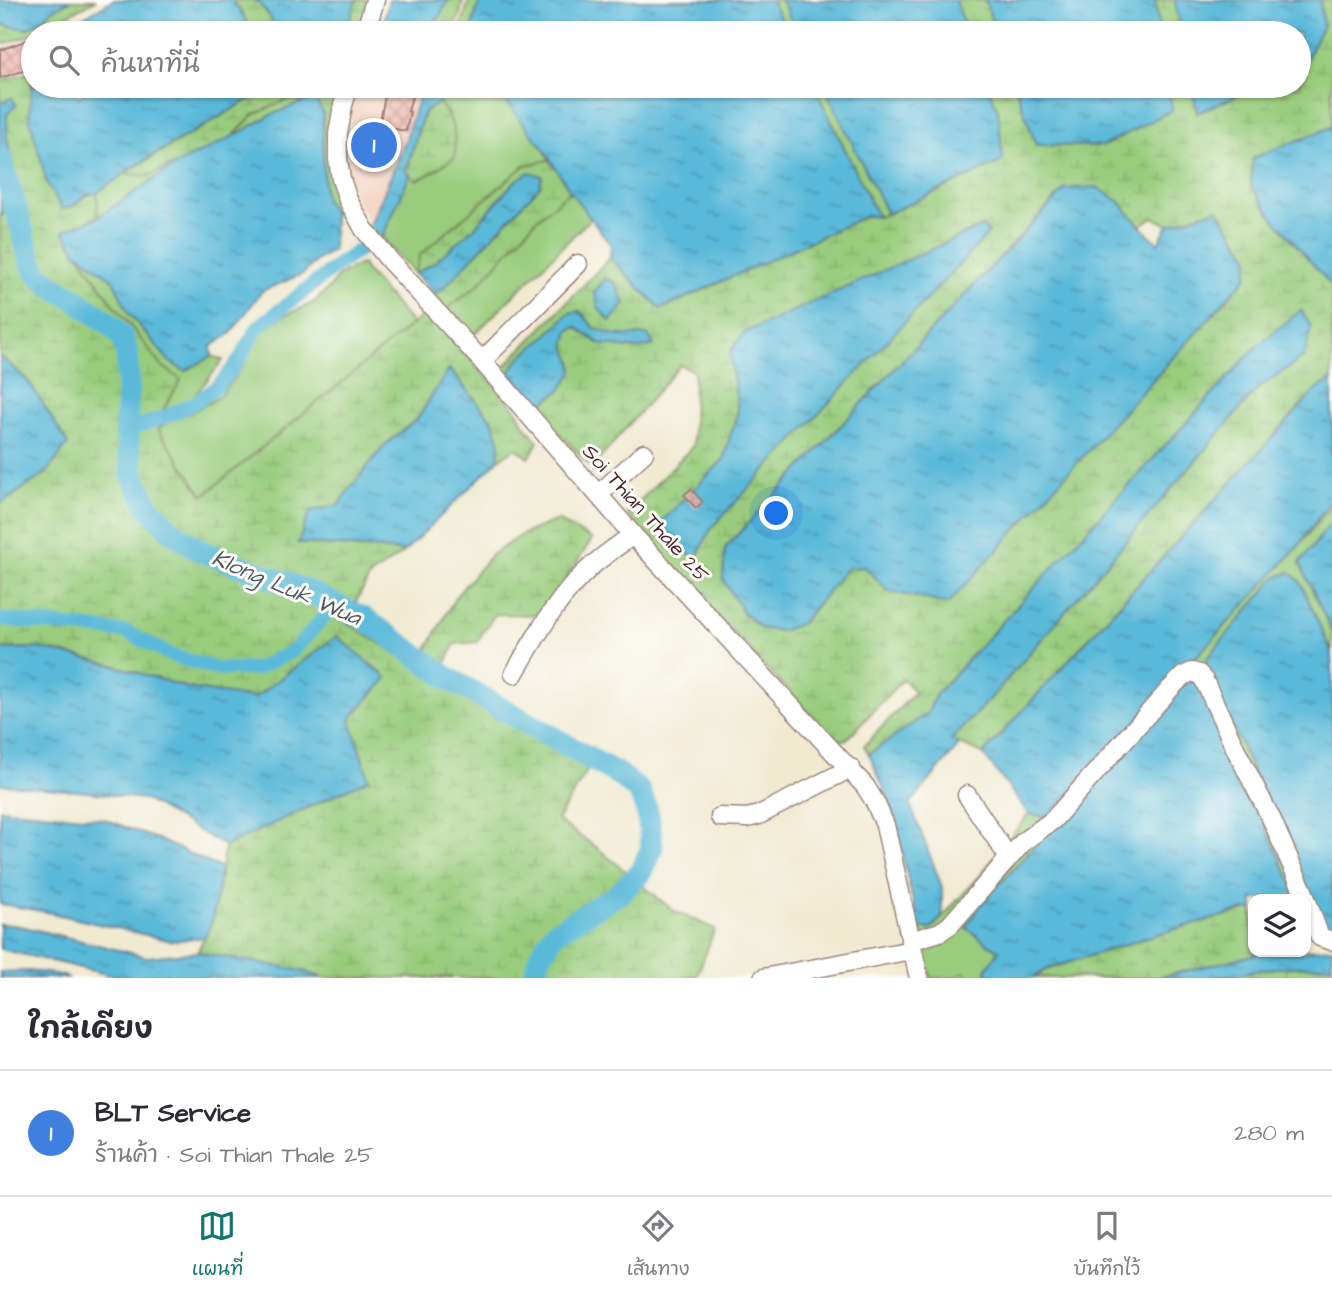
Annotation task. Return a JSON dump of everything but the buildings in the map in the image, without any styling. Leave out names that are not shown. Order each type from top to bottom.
[{"type":"street","points":[[369,21],[375,0]]},
{"type":"street","name":"Soi Thian Thale 25","points":[[346,98],[338,134],[341,178],[348,200],[369,235],[626,526],[851,768],[870,794],[885,825],[917,976]]},
{"type":"street","points":[[482,361],[578,264]]},
{"type":"street","points":[[598,494],[643,453]]},
{"type":"street","points":[[514,674],[539,630],[577,580],[626,526]]},
{"type":"street","points":[[763,978],[911,946],[950,925],[1024,841],[1054,820],[1183,676],[1192,672],[1204,680],[1237,752],[1272,818],[1320,937],[1332,942]]},
{"type":"street","points":[[720,817],[747,818],[759,815],[851,768]]},
{"type":"street","points":[[967,795],[1009,858]]},
{"type":"shaded area","points":[[355,98],[418,98],[404,145],[371,223],[356,198],[349,176],[347,138]]},
{"type":"green space","points":[[71,0],[96,0],[56,21],[40,21],[51,11]]},
{"type":"green space","points":[[231,0],[256,0],[272,21],[246,21]]},
{"type":"green space","points":[[356,0],[369,0],[363,21],[350,21]]},
{"type":"green space","points":[[448,0],[463,0],[457,21],[437,21]]},
{"type":"green space","points":[[469,0],[480,0],[474,21],[463,21]]},
{"type":"green space","points":[[771,0],[787,0],[797,21],[782,21]]},
{"type":"green space","points":[[955,0],[985,0],[992,21],[963,21]]},
{"type":"green space","points":[[1155,0],[1175,0],[1179,21],[1158,21]]},
{"type":"green space","points":[[1320,0],[1332,0],[1332,127],[1253,158],[1251,185],[1274,219],[1332,286],[1332,379],[1313,393],[983,754],[950,740],[991,698],[1258,388],[1304,357],[1301,311],[1257,346],[936,694],[928,713],[869,754],[864,746],[915,692],[903,679],[847,739],[837,742],[746,647],[627,514],[693,446],[694,371],[680,365],[592,468],[501,370],[610,258],[661,309],[868,215],[878,217],[887,214],[1002,161],[998,111],[993,98],[1019,98],[1036,145],[1103,146],[1172,110],[1170,98],[1194,98],[1197,113],[1232,98],[1311,98],[1311,50],[1323,25]],"holes":[[[1065,189],[1119,201],[1140,226],[1153,217],[1168,225],[1217,209],[1249,256],[1247,277],[948,603],[888,591],[865,567],[847,568],[802,623],[781,631],[760,628],[742,611],[723,579],[725,548]],[[988,232],[712,527],[661,523],[723,460],[738,411],[730,352]],[[579,311],[594,328],[615,336],[647,335],[653,345],[638,349],[600,344],[576,327],[569,330],[565,346],[572,361],[521,357]]]},
{"type":"green space","points":[[0,23],[21,24],[21,38],[0,45]]},
{"type":"green space","points":[[21,75],[21,98],[31,98],[29,116],[73,206],[86,195],[97,193],[98,217],[63,232],[111,301],[161,365],[181,380],[162,412],[158,429],[203,496],[426,313],[438,322],[515,408],[538,442],[529,458],[516,448],[498,460],[500,444],[493,421],[449,369],[418,418],[385,445],[339,505],[298,543],[405,551],[370,576],[345,622],[399,655],[427,649],[456,596],[491,555],[523,534],[557,520],[592,539],[542,615],[495,614],[477,642],[455,644],[439,677],[590,766],[557,820],[596,847],[674,911],[715,929],[696,978],[323,978],[303,971],[197,952],[212,921],[225,846],[369,779],[288,674],[254,698],[188,688],[113,665],[40,648],[0,649],[0,504],[46,473],[29,382],[0,356],[0,215],[18,200],[7,139],[7,114],[12,98],[0,102],[0,80]]},
{"type":"green space","points":[[252,98],[314,98],[286,100],[253,115],[232,137],[148,176],[125,173]]},
{"type":"green space","points":[[314,98],[273,114],[232,137],[253,115],[286,100]]},
{"type":"green space","points":[[314,98],[344,98],[344,205],[334,214],[324,197],[323,113]]},
{"type":"green space","points":[[440,98],[503,98],[545,151],[549,160],[525,165],[420,255],[415,274],[382,238],[410,175],[416,180],[421,178],[455,157],[449,115],[439,103]]},
{"type":"green space","points":[[820,98],[833,98],[887,214],[878,217]]},
{"type":"green space","points":[[439,103],[453,128],[455,157],[416,180],[406,172],[424,112]]},
{"type":"green space","points":[[549,160],[570,191],[536,220],[478,285],[444,311],[433,292],[440,291],[540,186],[542,176],[514,182],[475,227],[436,261],[415,274],[420,255],[525,165]]},
{"type":"green space","points":[[178,163],[98,217],[97,193],[125,173],[148,176]]},
{"type":"green space","points":[[570,191],[591,218],[474,335],[444,311],[478,285],[536,220]]},
{"type":"green space","points":[[77,252],[113,280],[129,314],[185,371],[212,356],[223,360],[192,399],[161,412],[180,380],[161,365]]},
{"type":"green space","points":[[362,263],[413,324],[203,496],[158,429],[170,420],[190,413],[219,397],[243,366],[258,334],[283,316],[313,303],[338,276]]},
{"type":"green space","points":[[1332,504],[1332,522],[1300,563],[1332,632],[1332,653],[1300,581],[1206,669],[1308,894],[1295,894],[1177,689],[979,907],[966,927],[1000,950],[986,970],[988,978],[971,978],[964,973],[955,978],[931,978],[919,928],[931,929],[978,878],[1029,814],[1048,817],[1296,549]]},
{"type":"green space","points":[[1248,910],[1248,956],[1156,978],[1034,978],[1045,970],[1161,933]]},
{"type":"green space","points":[[1332,965],[1332,978],[1209,978],[1274,968]]},
{"type":"water","points":[[0,0],[71,0],[51,11],[40,21],[21,21],[21,28],[0,23]]},
{"type":"water","points":[[113,0],[231,0],[246,21],[124,20],[77,21]]},
{"type":"water","points":[[256,0],[356,0],[350,21],[272,21]]},
{"type":"water","points":[[389,0],[448,0],[437,21],[384,21]]},
{"type":"water","points":[[480,0],[771,0],[782,21],[474,21]]},
{"type":"water","points":[[781,0],[955,0],[963,21],[792,21]]},
{"type":"water","points":[[985,0],[1155,0],[1158,21],[992,21]]},
{"type":"water","points":[[1175,0],[1320,0],[1323,25],[1311,50],[1311,21],[1179,21]]},
{"type":"water","points":[[12,98],[16,106],[7,114],[7,139],[18,201],[1,216],[0,102]]},
{"type":"water","points":[[31,98],[251,98],[140,163],[97,193],[86,195],[73,206],[62,209],[47,183],[29,116]]},
{"type":"water","points":[[314,98],[323,113],[324,196],[334,214],[333,250],[303,274],[262,291],[231,333],[211,347],[212,356],[185,371],[171,363],[129,314],[113,280],[77,252],[63,231],[98,217],[178,163],[273,114]]},
{"type":"water","points":[[418,98],[440,98],[439,103],[424,112],[406,171],[410,175],[382,238],[371,223],[404,145]]},
{"type":"water","points":[[503,98],[820,98],[878,217],[868,215],[661,309],[610,258],[611,245],[570,191],[545,151]]},
{"type":"water","points":[[830,98],[993,98],[998,111],[1003,161],[887,214]]},
{"type":"water","points":[[1019,98],[1170,98],[1172,110],[1103,146],[1036,145]]},
{"type":"water","points":[[1194,98],[1232,98],[1197,113]]},
{"type":"water","points":[[1332,127],[1332,286],[1274,219],[1251,185],[1253,158]]},
{"type":"water","points":[[529,172],[542,176],[540,186],[440,292],[433,292],[415,274],[436,261],[475,227],[514,182]]},
{"type":"water","points":[[1097,187],[1119,201],[1158,243],[1168,225],[1217,209],[1249,256],[1247,277],[948,604],[888,591],[865,567],[847,568],[802,623],[781,631],[761,628],[742,611],[723,579],[725,548],[1065,189]]},
{"type":"water","points":[[983,226],[989,233],[712,527],[695,560],[660,523],[723,460],[738,411],[730,352],[744,333]]},
{"type":"water","points":[[605,279],[615,282],[625,304],[610,321],[599,309],[594,292]]},
{"type":"water","points":[[1301,310],[1311,326],[1304,357],[1258,388],[991,698],[951,740],[960,744],[910,804],[942,887],[942,917],[931,929],[919,928],[891,805],[869,754],[928,713],[936,694],[1257,346]]},
{"type":"water","points":[[580,311],[594,328],[615,335],[648,335],[654,345],[638,349],[600,344],[576,327],[569,330],[565,346],[572,361],[573,372],[561,390],[540,405],[509,372],[521,357],[569,313]]},
{"type":"water","points":[[0,356],[29,382],[68,444],[46,473],[0,504]]},
{"type":"water","points":[[449,369],[493,421],[500,444],[498,460],[405,551],[298,543],[310,511],[339,505],[385,445],[418,418]]},
{"type":"water","points":[[1332,379],[1332,499],[1296,549],[1048,817],[1029,814],[983,754],[1313,393]]},
{"type":"water","points":[[1332,522],[1332,632],[1300,563]]},
{"type":"water","points":[[1290,572],[1300,581],[1332,653],[1332,932],[1327,932],[1317,913],[1311,894],[1308,894],[1206,668],[1206,659],[1275,578]]},
{"type":"water","points":[[337,636],[387,678],[350,719],[369,779],[225,846],[144,799],[0,784],[0,649],[39,648],[113,665],[188,688],[254,698]]},
{"type":"water","points":[[1193,680],[1199,685],[1295,894],[1248,894],[1248,910],[1161,933],[1045,970],[1034,978],[988,978],[986,970],[999,950],[966,927],[979,907],[1177,689]]},
{"type":"water","points":[[0,809],[104,819],[221,868],[212,921],[205,937],[172,941],[0,904]]},
{"type":"water","points":[[0,924],[20,926],[147,957],[197,952],[303,971],[323,978],[123,978],[0,949]]},
{"type":"water","points":[[1332,948],[1332,965],[1274,968],[1209,978],[1156,978],[1248,956],[1311,957],[1311,950]]},
{"type":"water","points":[[30,971],[67,978],[0,978],[0,972]]},
{"type":"waterway","name":"Klong Luk Wua","points":[[0,157],[31,262],[38,274],[110,324],[122,337],[127,353],[126,430],[133,477],[149,507],[169,529],[199,550],[316,595],[364,618],[448,678],[621,776],[640,792],[648,814],[652,848],[640,873],[620,893],[554,933],[540,956],[534,978]]},
{"type":"waterway","points":[[126,430],[185,408],[215,388],[237,363],[259,326],[359,250],[375,229]]},
{"type":"waterway","points":[[0,619],[126,632],[173,656],[218,669],[256,669],[293,651],[335,605]]},
{"type":"place","name":"BLT Service","points":[[374,145]]}]
